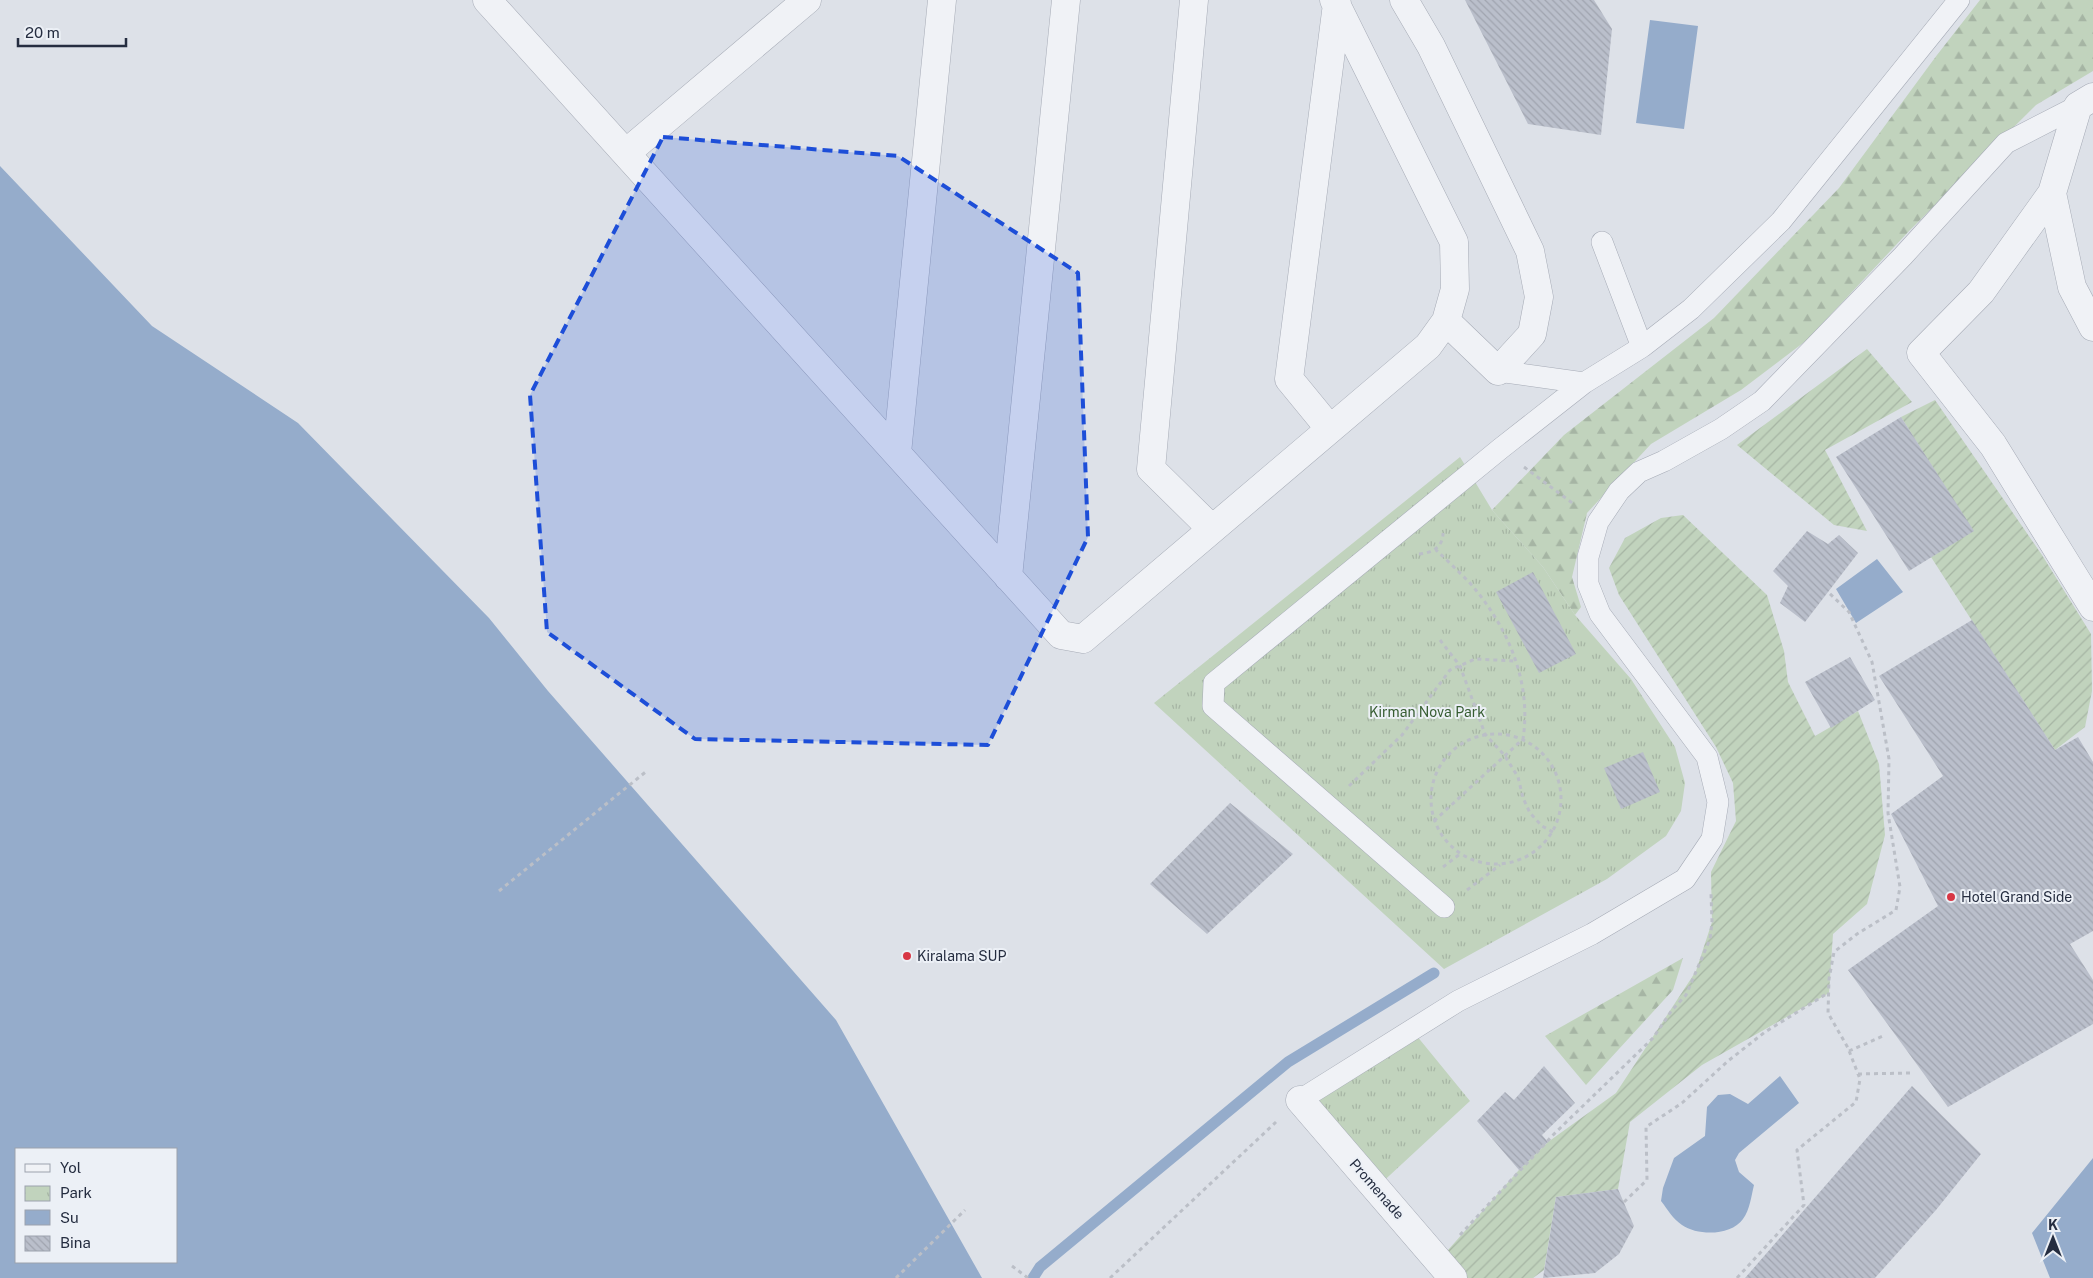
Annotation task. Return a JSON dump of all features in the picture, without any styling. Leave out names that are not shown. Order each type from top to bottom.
[{"type":"street","points":[[488,0],[1061,635],[1083,639],[1428,346],[1446,320],[1455,290],[1454,242],[1336,2]]},
{"type":"street","points":[[626,153],[807,0]]},
{"type":"street","points":[[897,453],[942,0]]},
{"type":"street","points":[[1008,577],[1066,0]]},
{"type":"street","points":[[1194,0],[1151,469],[1212,530]]},
{"type":"street","points":[[1404,0],[1431,46],[1530,251],[1539,297],[1532,334],[1498,371],[1446,320]]},
{"type":"street","points":[[1330,429],[1289,379],[1336,2]]},
{"type":"street","points":[[2085,101],[2052,193],[1981,292],[1921,353],[1993,445],[2093,607]]},
{"type":"street","points":[[2052,193],[2072,287],[2093,327]]},
{"type":"street","name":"Promenade","points":[[1300,1100],[1445,1269]]},
{"type":"lane","points":[[1444,907],[1213,706],[1214,683],[1500,449],[1584,383],[1642,347],[1691,309],[1781,221],[1959,0]]},
{"type":"lane","points":[[1300,1100],[1458,1001],[1592,934],[1685,879],[1712,839],[1718,802],[1707,757],[1600,614],[1588,584],[1588,557],[1598,522],[1619,491],[1639,472],[1664,461],[1721,429],[1762,400],[1903,256],[2006,143],[2085,101]]},
{"type":"lane","points":[[1602,242],[1642,347]]},
{"type":"lane","points":[[1498,371],[1584,383]]},
{"type":"path","points":[[1539,478],[1598,522]]},
{"type":"path","points":[[1434,821],[1523,739],[1526,721],[1523,682],[1495,617],[1469,582],[1436,550]]},
{"type":"path","points":[[1737,1278],[1804,1205],[1797,1150],[1856,1102],[1860,1079],[1849,1051],[1828,1012],[1834,952],[1857,934],[1896,910],[1900,887],[1888,813],[1888,759],[1872,662],[1849,612],[1828,592]]},
{"type":"path","points":[[1440,640],[1460,666],[1485,734],[1505,756],[1518,777],[1523,798],[1530,812],[1542,826],[1553,832]]},
{"type":"path","points":[[1328,806],[1402,735],[1450,670],[1474,659],[1515,661]]},
{"type":"path","points":[[1485,734],[1504,734],[1523,739],[1541,751],[1554,768],[1562,789],[1561,811],[1553,832],[1540,848],[1522,859],[1501,864],[1480,863],[1460,854],[1444,839],[1434,821],[1430,798],[1434,776],[1446,756],[1464,742],[1485,734]]},
{"type":"path","points":[[499,891],[648,770]]},
{"type":"path","points":[[1444,907],[1501,864]]},
{"type":"path","points":[[1445,1269],[1554,1134],[1653,1038],[1672,1010],[1686,995],[1710,938],[1712,922],[1711,889]]},
{"type":"path","points":[[1624,1202],[1648,1180],[1646,1127],[1682,1103],[1728,1061],[1765,1032],[1829,993]]},
{"type":"path","points":[[1849,1051],[1883,1036]]},
{"type":"path","points":[[1858,1074],[1911,1073]]},
{"type":"path","points":[[1110,1278],[1300,1100]]},
{"type":"path","points":[[896,1278],[965,1210]]},
{"type":"path","points":[[1012,1266],[1028,1278]]},
{"type":"highlighted area","points":[[663,137],[898,156],[1078,273],[1088,537],[988,745],[695,739],[547,632],[530,395]]},
{"type":"green space","points":[[1980,0],[2093,0],[2093,71],[2036,105],[1910,230],[1807,340],[1741,390],[1651,444],[1587,513],[1572,577],[1581,607],[1575,615],[1543,567],[1492,510],[1564,435],[1714,318],[1839,188]]},
{"type":"green space","points":[[1867,349],[1912,402],[1825,450],[1867,531],[1834,525],[1737,445]]},
{"type":"green space","points":[[1935,400],[2042,555],[2091,634],[2092,691],[2085,727],[2055,750],[1931,557],[1973,531],[1901,417]]},
{"type":"green space","name":"Kirman Nova Park","points":[[1460,457],[1492,510],[1543,567],[1575,615],[1631,679],[1675,747],[1685,783],[1681,811],[1666,836],[1607,879],[1444,969],[1154,703]]},
{"type":"green space","points":[[1683,515],[1767,595],[1784,651],[1788,682],[1815,736],[1858,711],[1879,764],[1885,835],[1867,904],[1833,934],[1829,993],[1702,1065],[1630,1122],[1618,1189],[1556,1197],[1544,1270],[1533,1278],[1462,1278],[1440,1259],[1519,1170],[1548,1142],[1616,1093],[1696,971],[1712,922],[1711,872],[1736,821],[1733,783],[1716,747],[1619,595],[1609,568],[1625,538],[1661,518]]},
{"type":"green space","points":[[1683,958],[1673,990],[1586,1085],[1545,1036]]},
{"type":"green space","points":[[1412,1030],[1470,1101],[1376,1188],[1300,1100]]},
{"type":"water","points":[[1650,20],[1698,26],[1684,129],[1636,123]]},
{"type":"water","points":[[0,166],[152,326],[298,423],[489,618],[548,691],[836,1020],[982,1278],[0,1278]]},
{"type":"water","points":[[1877,559],[1903,592],[1856,623],[1836,589]]},
{"type":"water","points":[[1780,1076],[1799,1103],[1739,1153],[1735,1160],[1739,1172],[1754,1185],[1749,1207],[1743,1219],[1731,1229],[1714,1232],[1697,1231],[1682,1225],[1673,1217],[1661,1201],[1663,1188],[1674,1158],[1705,1136],[1707,1107],[1718,1095],[1730,1094],[1748,1104]]},
{"type":"water","points":[[2093,1158],[2093,1278],[2050,1278],[2032,1233]]},
{"type":"building","points":[[1465,0],[1594,0],[1612,29],[1601,135],[1528,124]]},
{"type":"building","points":[[1901,417],[1974,531],[1909,571],[1836,457]]},
{"type":"building","points":[[1807,531],[1828,544],[1839,535],[1858,553],[1805,622],[1780,603],[1788,586],[1773,571]]},
{"type":"building","points":[[1533,572],[1576,654],[1539,673],[1496,592]]},
{"type":"building","points":[[1972,620],[2055,750],[2078,737],[2093,762],[2093,931],[2070,944],[2093,980],[2093,1024],[1948,1107],[1848,970],[1938,906],[1891,814],[1943,776],[1879,676]]},
{"type":"building","points":[[1850,657],[1875,700],[1831,728],[1805,682]]},
{"type":"building","points":[[1643,752],[1660,792],[1621,809],[1604,768]]},
{"type":"building","points":[[1230,803],[1293,854],[1207,934],[1150,884]]},
{"type":"building","points":[[1544,1066],[1575,1103],[1542,1135],[1548,1142],[1519,1170],[1477,1121],[1505,1092],[1514,1100]]},
{"type":"building","points":[[1912,1086],[1981,1154],[1936,1210],[1875,1278],[1745,1278]]},
{"type":"building","points":[[1618,1189],[1634,1226],[1619,1254],[1595,1273],[1543,1278],[1556,1197]]},
{"type":"waterway","points":[[1033,1278],[1040,1267],[1288,1062],[1434,973]]},
{"type":"place","name":"Hotel Grand Side","points":[[1951,897]]},
{"type":"place","name":"Kiralama SUP","points":[[907,956]]}]
